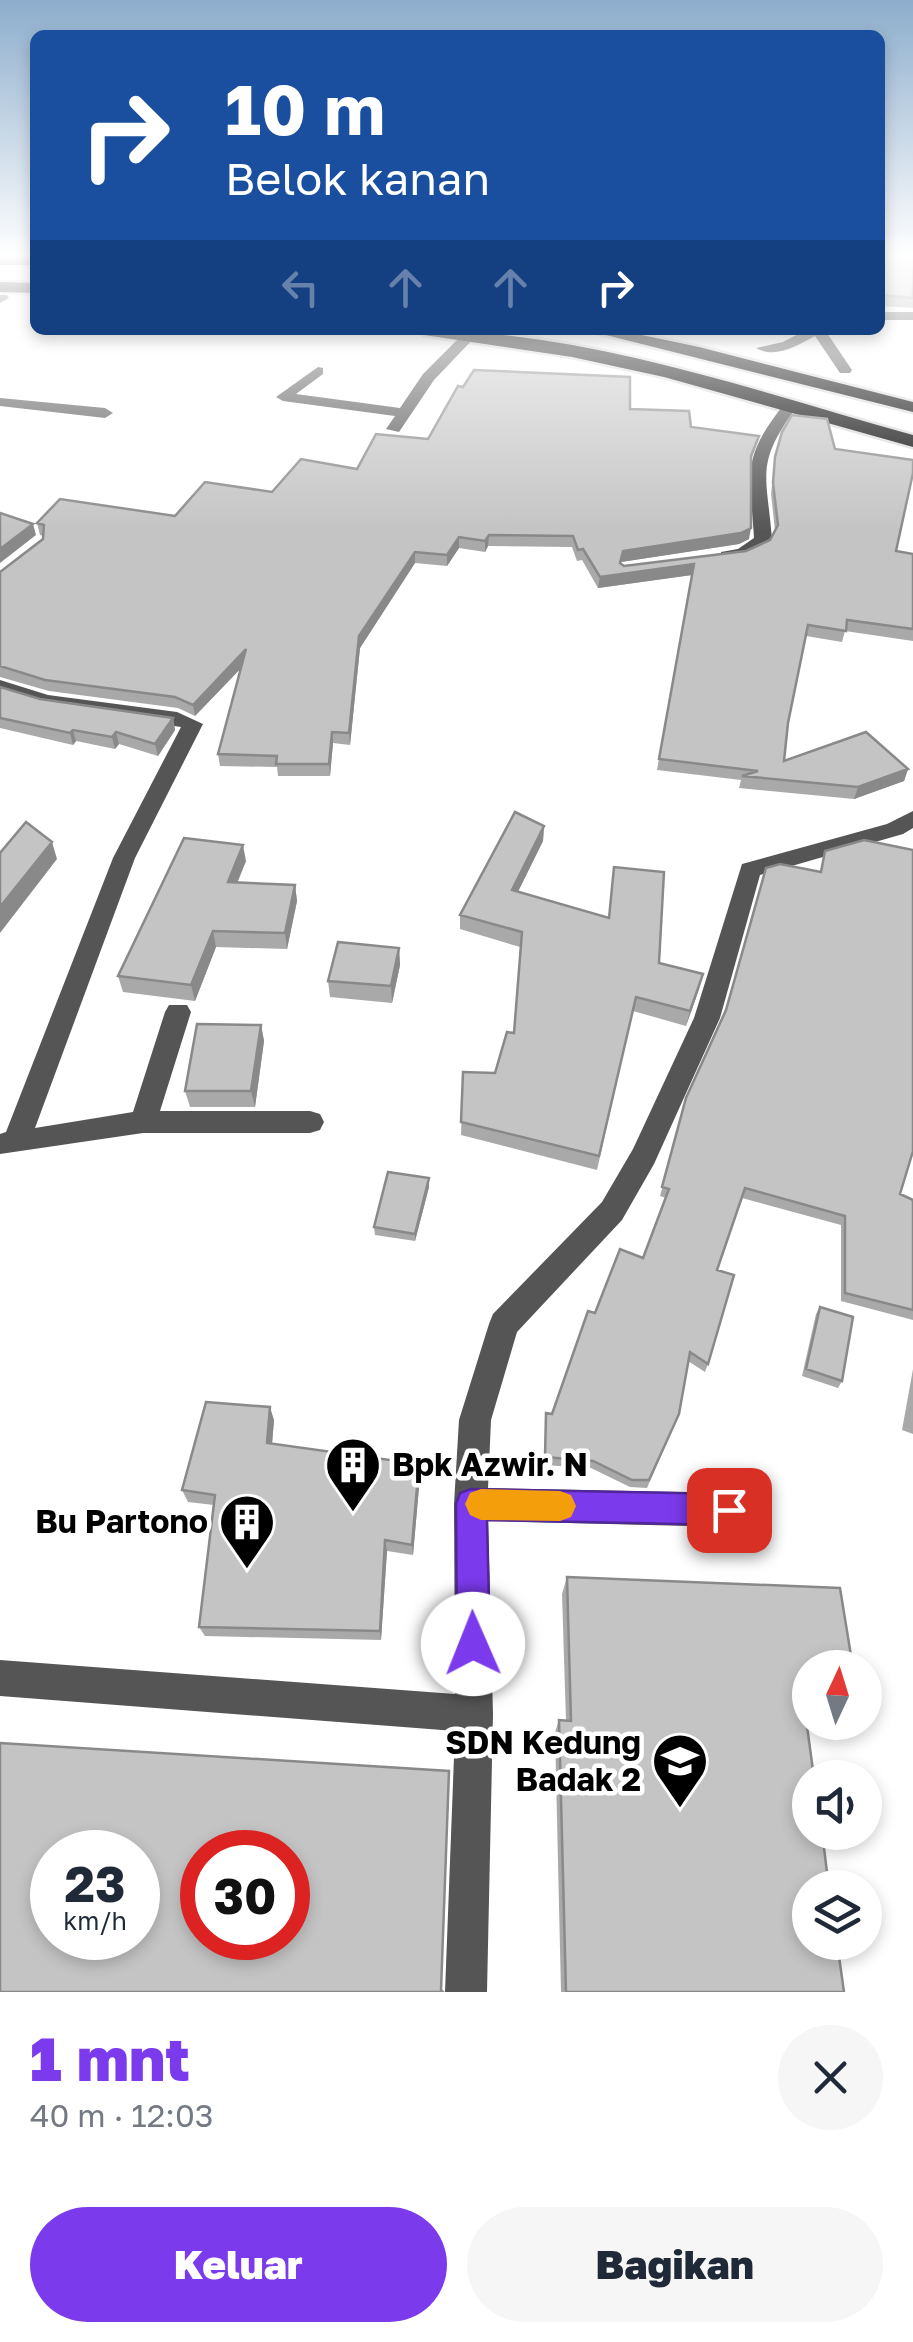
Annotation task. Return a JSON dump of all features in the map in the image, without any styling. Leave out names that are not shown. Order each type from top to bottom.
[{"type":"highway","points":[[524,346],[618,361],[913,441]]},
{"type":"highway","points":[[572,346],[676,366],[913,427]]},
{"type":"highway","points":[[670,346],[913,407]]},
{"type":"highway","points":[[755,346],[913,389]]},
{"type":"street","points":[[394,429],[428,376],[459,346]]},
{"type":"street","points":[[764,348],[786,346]]},
{"type":"street","points":[[829,346],[845,370]]},
{"type":"street","points":[[318,370],[283,397],[405,412]]},
{"type":"street","points":[[0,402],[105,413]]},
{"type":"street","points":[[705,559],[743,554],[763,540],[756,484],[760,462],[776,424],[790,405]]},
{"type":"street","points":[[0,686],[45,701],[177,718],[193,724],[124,858],[8,1143]]},
{"type":"street","points":[[466,1992],[474,1714],[471,1504],[475,1420],[504,1324],[612,1212],[644,1156],[707,1018],[750,870],[895,829],[913,818]]},
{"type":"street","points":[[142,1122],[178,1012]]},
{"type":"street","points":[[8,1143],[142,1122],[310,1122]]},
{"type":"street","points":[[471,1504],[729,1510]]},
{"type":"street","points":[[0,1678],[474,1714]]},
{"type":"building","points":[[474,370],[630,377],[630,409],[689,411],[691,427],[759,436],[751,456],[751,528],[741,533],[623,551],[620,563],[624,566],[746,551],[770,540],[778,525],[773,483],[775,457],[792,415],[827,419],[835,449],[913,460],[896,551],[913,554],[913,629],[847,620],[846,631],[808,625],[784,761],[866,732],[908,769],[858,787],[742,776],[758,771],[659,759],[694,564],[600,577],[583,549],[578,550],[573,536],[489,535],[485,541],[459,537],[447,555],[415,552],[359,636],[349,733],[332,732],[329,764],[276,764],[277,756],[218,754],[246,649],[193,705],[175,697],[45,680],[0,666],[0,572],[43,539],[44,525],[37,523],[60,499],[175,516],[205,482],[272,492],[301,459],[357,469],[376,434],[428,439],[458,386],[463,387]]},
{"type":"building","points":[[0,513],[33,524],[0,549]]},
{"type":"building","points":[[0,687],[40,699],[173,718],[155,744],[116,732],[112,737],[73,730],[70,733],[0,718]]},
{"type":"building","points":[[515,812],[544,826],[512,890],[609,918],[614,867],[664,872],[659,963],[703,974],[690,1011],[636,997],[599,1156],[461,1122],[463,1072],[495,1073],[507,1032],[514,1033],[522,932],[460,915]]},
{"type":"building","points":[[26,822],[52,842],[0,907],[0,853]]},
{"type":"building","points":[[184,838],[243,845],[228,882],[295,885],[285,933],[213,931],[191,985],[118,976]]},
{"type":"building","points":[[864,840],[913,850],[913,1151],[900,1194],[913,1200],[913,1310],[845,1293],[845,1216],[745,1188],[717,1270],[734,1275],[708,1364],[690,1352],[679,1414],[649,1480],[632,1480],[593,1461],[545,1457],[546,1413],[552,1414],[588,1311],[595,1313],[620,1249],[643,1258],[669,1189],[662,1187],[686,1098],[726,1010],[766,868],[780,864],[821,872],[825,851]]},
{"type":"building","points":[[338,942],[399,948],[391,986],[328,981]]},
{"type":"building","points":[[197,1024],[261,1025],[251,1091],[185,1091]]},
{"type":"building","points":[[388,1172],[429,1178],[415,1234],[374,1227]]},
{"type":"building","points":[[820,1307],[853,1317],[842,1381],[806,1369]]},
{"type":"building","points":[[206,1402],[270,1407],[267,1443],[419,1464],[412,1545],[385,1540],[380,1631],[199,1627],[215,1495],[182,1490]]},
{"type":"building","name":"SDN Kedung Badak 2","points":[[567,1577],[840,1588],[850,1650],[792,1650],[792,1740],[809,1740],[812,1760],[792,1760],[792,1850],[824,1850],[827,1870],[792,1870],[792,1960],[840,1960],[844,1992],[566,1992],[559,1720],[571,1721]]},
{"type":"building","points":[[0,1743],[449,1771],[443,1992],[0,1992]]},
{"type":"slow traffic","points":[[481,1504],[560,1506]]},
{"type":"place","name":"Bpk Azwir. N","points":[[353,1514]]},
{"type":"place","name":"Bu Partono","points":[[247,1571]]},
{"type":"place","name":"SDN Kedung Badak 2","points":[[680,1810]]},
{"type":"route","points":[[473,1644],[471,1504],[729,1510]]}]
